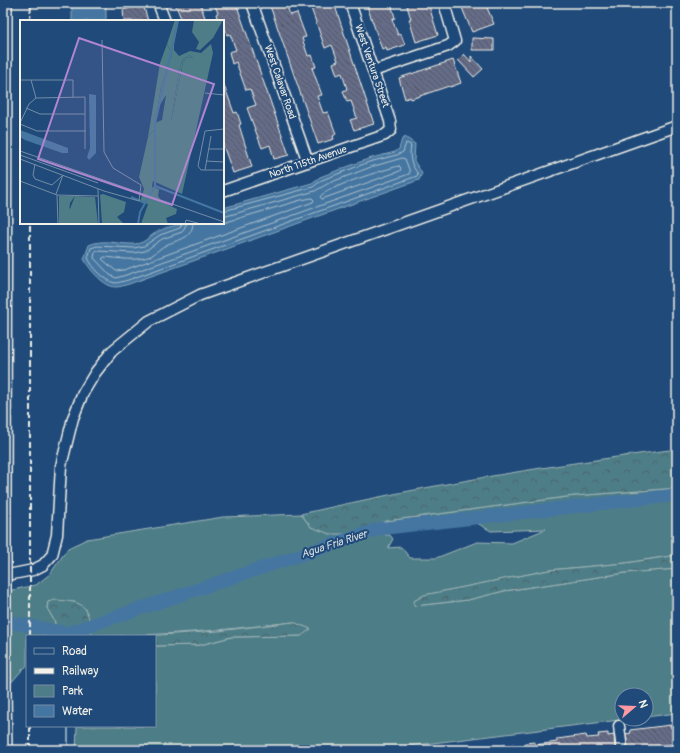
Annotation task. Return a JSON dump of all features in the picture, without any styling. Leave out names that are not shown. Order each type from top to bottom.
[{"type":"highway","points":[[4,3],[4,750]]},
{"type":"street","points":[[158,3],[165,20]]},
{"type":"street","name":"West Calavar Road","points":[[252,3],[308,162]]},
{"type":"street","name":"West Ventura Street","points":[[350,3],[390,121],[391,130]]},
{"type":"street","points":[[373,71],[448,46],[455,41],[444,3]]},
{"type":"street","points":[[3,576],[33,570],[48,561],[52,555],[57,535],[61,466],[73,418],[83,393],[95,373],[112,351],[149,320],[200,295],[677,126]]},
{"type":"street","name":"North 115th Avenue","points":[[224,191],[385,135],[391,130]]},
{"type":"street","points":[[619,727],[622,750]]},
{"type":"green space","points":[[677,449],[677,488],[574,496],[386,521],[347,534],[330,534],[311,527],[301,514],[441,485],[583,462]]},
{"type":"green space","points":[[677,488],[677,555],[626,563],[549,570],[425,595],[414,601],[414,606],[468,600],[504,591],[625,573],[677,569],[677,713],[654,716],[654,687],[614,687],[614,721],[376,750],[76,750],[77,727],[156,727],[156,646],[200,645],[231,637],[301,636],[293,622],[193,632],[143,635],[92,635],[88,616],[76,602],[48,602],[47,608],[55,622],[55,635],[26,635],[26,667],[3,692],[3,592],[36,585],[50,574],[68,548],[87,539],[223,517],[301,514],[311,527],[347,534],[386,521],[574,496]],"holes":[[[461,514],[491,531],[546,529],[512,543],[477,542],[436,558],[410,558],[401,547],[388,548],[393,539],[390,535],[385,535],[383,526]]]},
{"type":"green space","points":[[677,555],[677,569],[625,573],[504,591],[468,600],[414,606],[414,601],[424,595],[549,570],[626,563]]},
{"type":"green space","points":[[55,600],[74,602],[84,607],[89,618],[92,635],[55,635],[55,622],[47,608],[48,602]]},
{"type":"green space","points":[[293,622],[311,629],[301,636],[231,637],[200,645],[156,646],[156,635],[218,631]]},
{"type":"water","points":[[72,3],[106,3],[106,20],[72,20]]},
{"type":"water","points":[[405,137],[415,144],[414,161],[422,173],[419,180],[121,286],[111,286],[102,281],[89,268],[84,259],[89,245],[95,243],[106,242],[135,244],[145,241],[159,231],[183,224],[224,224],[224,208],[312,183],[320,177],[368,159],[395,152],[399,149],[402,139]]},
{"type":"building","points":[[175,3],[200,3],[206,20],[182,20]]},
{"type":"building","points":[[214,3],[236,3],[289,155],[274,159],[270,145],[262,148],[247,108],[256,105],[250,89],[246,90],[236,62],[232,64],[229,52],[236,50],[230,34],[227,35],[224,20],[218,20],[216,14],[218,13]]},
{"type":"building","points":[[269,3],[286,3],[290,15],[297,13],[306,37],[302,38],[308,56],[312,55],[316,67],[312,68],[322,95],[317,96],[323,113],[328,112],[336,134],[333,136],[334,139],[318,144]]},
{"type":"building","points":[[314,3],[334,3],[374,124],[354,130],[350,120],[357,118],[351,101],[347,102],[343,91],[347,89],[342,73],[337,75],[333,63],[338,61],[332,45],[325,48],[311,8],[315,6]]},
{"type":"building","points":[[366,3],[391,3],[395,18],[392,19],[398,35],[401,34],[405,45],[387,51],[386,47],[382,49]]},
{"type":"building","points":[[406,3],[428,3],[438,35],[416,42]]},
{"type":"building","points":[[460,3],[485,3],[494,24],[472,32]]},
{"type":"building","points":[[143,4],[148,20],[124,20],[123,10]]},
{"type":"building","points":[[472,38],[494,39],[494,50],[472,50]]},
{"type":"building","points":[[464,54],[471,62],[471,56],[483,69],[474,77],[458,60]]},
{"type":"building","points":[[453,60],[461,83],[411,99],[410,97],[405,99],[399,78]]},
{"type":"building","points":[[224,85],[234,113],[237,112],[241,124],[239,125],[252,167],[233,173],[224,148]]},
{"type":"building","points":[[671,725],[671,728],[677,727],[677,744],[628,749],[626,734],[631,733],[630,730]]},
{"type":"building","points":[[608,733],[608,736],[614,735],[615,750],[522,750],[522,746],[525,746],[525,743],[535,742],[535,745],[557,742],[557,739],[586,735],[587,738],[599,737],[598,734]]},
{"type":"building","points":[[514,744],[514,750],[496,750],[496,746]]},
{"type":"waterway","name":"Agua Fria River","points":[[3,621],[67,633],[378,529],[677,495]]},
{"type":"waterway","points":[[68,727],[68,750]]},
{"type":"railway","points":[[30,20],[31,3]]},
{"type":"railway","points":[[30,224],[30,635]]},
{"type":"railway","points":[[30,727],[30,750]]}]
